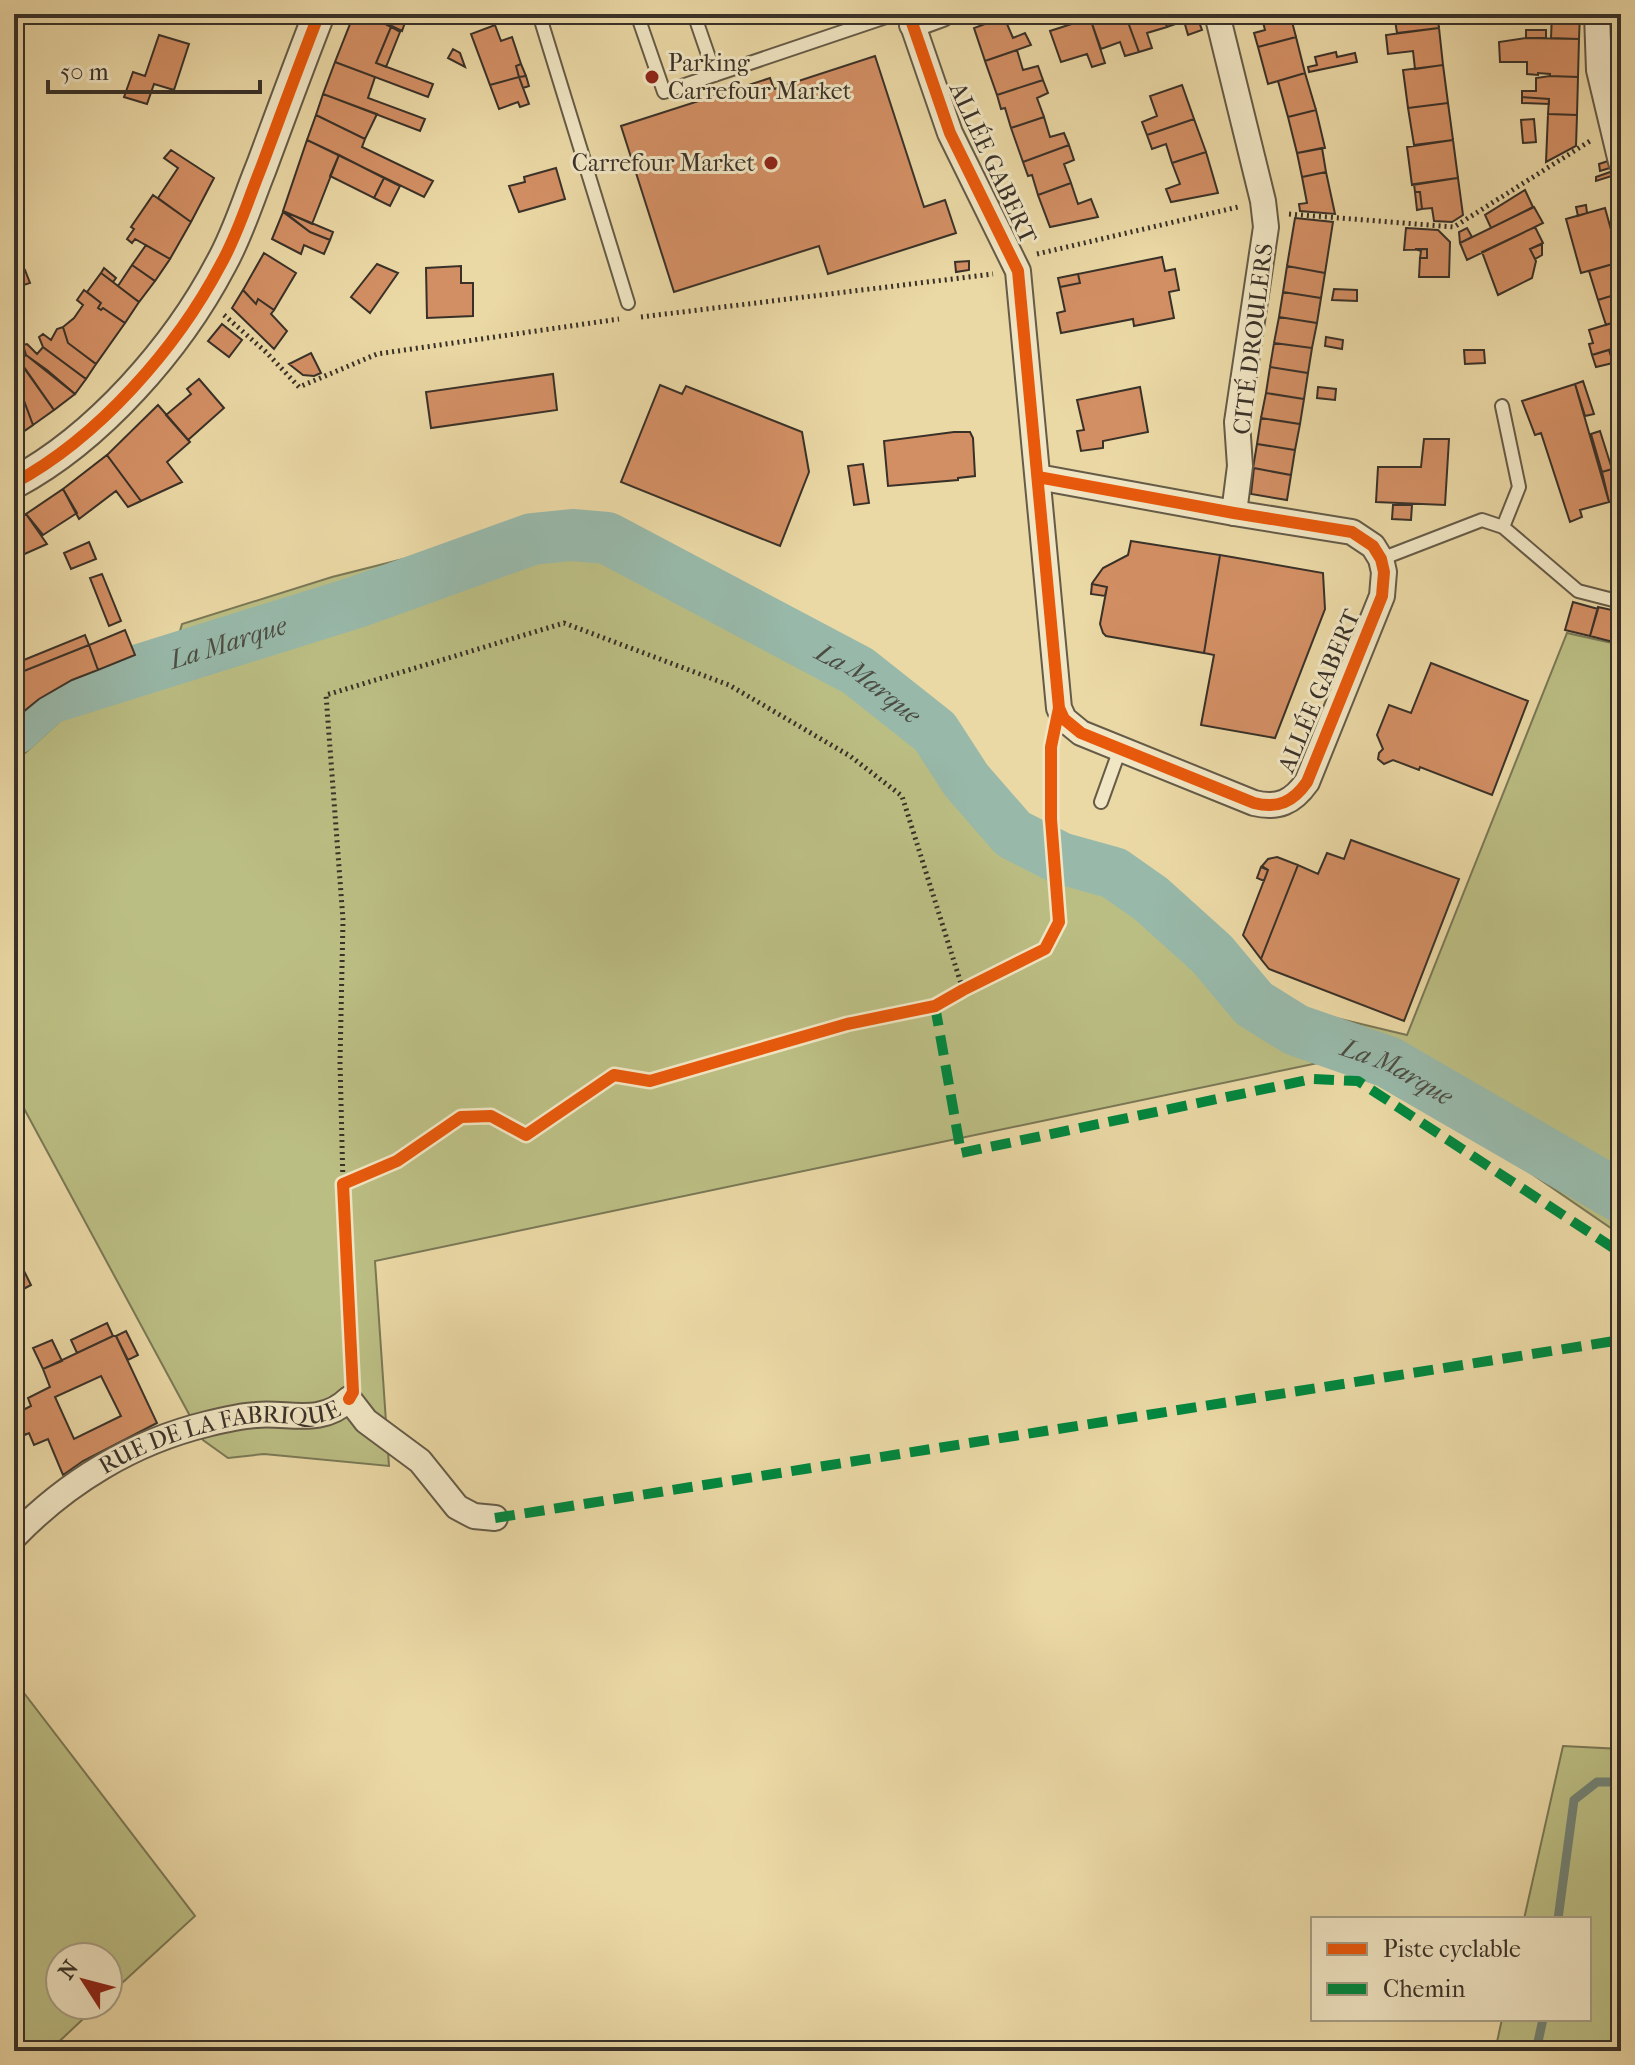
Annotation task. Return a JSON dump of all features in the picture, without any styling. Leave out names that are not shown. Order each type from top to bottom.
[{"type":"street","points":[[14,483],[63,451],[117,404],[159,356],[202,296],[221,265],[240,222],[319,14]]},
{"type":"street","points":[[905,18],[942,14]]},
{"type":"street","name":"CITÉ DROULERS","points":[[1217,14],[1264,206],[1266,240],[1237,422],[1240,466],[1234,513]]},
{"type":"street","points":[[1597,14],[1599,70],[1621,162]]},
{"type":"street","name":"ALLÉE GABERT","points":[[905,18],[950,133],[1016,265],[1059,708],[1064,719],[1081,733],[1254,803],[1275,806],[1288,802],[1298,795],[1307,782],[1382,596],[1384,572],[1381,559]]},
{"type":"street","points":[[1038,477],[1352,532],[1373,546],[1381,559]]},
{"type":"street","name":"RUE DE LA FABRIQUE","points":[[14,1537],[68,1489],[148,1443],[234,1418],[257,1415],[307,1417],[337,1411],[349,1399],[366,1421],[420,1461],[457,1507],[474,1516],[495,1518]]},
{"type":"lane","points":[[539,14],[628,303]]},
{"type":"lane","points":[[637,14],[664,92],[905,18]]},
{"type":"lane","points":[[694,14],[715,75]]},
{"type":"lane","points":[[1502,406],[1519,487],[1503,527]]},
{"type":"lane","points":[[1381,559],[1482,520],[1503,527],[1578,591],[1621,602]]},
{"type":"lane","points":[[1101,802],[1120,749]]},
{"type":"path","points":[[202,296],[266,352],[299,387],[377,354],[1016,265],[1264,206],[1454,227],[1612,127]]},
{"type":"path","points":[[343,1184],[340,1062],[343,920],[326,695],[564,623],[729,685],[850,756],[902,796],[963,990]]},
{"type":"green space","points":[[574,516],[678,557],[925,702],[982,783],[1024,825],[1177,900],[1286,1006],[1407,1035],[1567,633],[1621,645],[1621,1235],[1449,1117],[1337,1059],[375,1261],[389,1466],[264,1454],[228,1458],[203,1440],[14,1090],[14,763],[61,720],[165,685],[182,624],[332,577]]},
{"type":"green space","points":[[14,1680],[195,1916],[124,1981],[124,1941],[44,1941],[44,2021],[81,2021],[49,2051],[14,2051]]},
{"type":"green space","points":[[1563,1746],[1621,1749],[1621,2051],[1495,2051],[1502,2021],[1591,2021],[1591,1917],[1524,1917]]},
{"type":"building","points":[[354,14],[367,14],[391,27],[376,63],[433,84],[428,97],[335,62]]},
{"type":"building","points":[[367,14],[408,14],[402,31]]},
{"type":"building","points":[[1101,14],[1125,14],[1139,52],[1125,56],[1120,42],[1101,49],[1090,18]]},
{"type":"building","points":[[1125,14],[1162,14],[1167,27],[1147,33],[1152,48],[1139,52]]},
{"type":"building","points":[[1162,14],[1196,14],[1202,30],[1188,35],[1184,21],[1167,27]]},
{"type":"building","points":[[1261,14],[1290,14],[1296,37],[1258,47],[1254,33],[1265,30]]},
{"type":"building","points":[[1394,14],[1437,14],[1439,28],[1397,33]]},
{"type":"building","points":[[1552,14],[1580,14],[1579,39],[1551,38]]},
{"type":"building","points":[[1004,17],[1013,38],[1025,33],[1031,45],[985,61],[974,28]]},
{"type":"building","points":[[1090,18],[1105,63],[1092,67],[1087,54],[1061,62],[1050,31]]},
{"type":"building","points":[[495,25],[501,41],[512,37],[521,64],[516,66],[519,77],[490,85],[471,34]]},
{"type":"building","points":[[391,27],[400,32],[386,67],[376,63]]},
{"type":"building","points":[[1439,28],[1443,65],[1415,69],[1413,51],[1388,54],[1386,35]]},
{"type":"building","points":[[1526,30],[1546,30],[1546,38],[1526,38]]},
{"type":"building","points":[[159,35],[189,44],[174,90],[154,84],[147,104],[124,97],[133,72],[145,76]]},
{"type":"building","points":[[1296,37],[1305,73],[1268,84],[1258,47]]},
{"type":"building","points":[[1526,38],[1579,39],[1578,77],[1527,74],[1527,62],[1500,62],[1499,42]]},
{"type":"building","points":[[453,49],[460,53],[465,67],[448,58]]},
{"type":"building","points":[[1017,50],[1023,70],[1038,66],[1043,80],[997,95],[985,61]]},
{"type":"building","points":[[1336,52],[1337,57],[1355,53],[1357,62],[1309,72],[1308,67],[1317,65],[1315,57]]},
{"type":"building","points":[[1621,52],[1621,93],[1614,53]]},
{"type":"building","name":"Carrefour Market","points":[[875,56],[924,207],[945,200],[956,233],[828,274],[819,246],[674,292],[621,126],[770,78],[774,89]]},
{"type":"building","points":[[335,62],[375,77],[368,98],[425,119],[420,131],[323,94]]},
{"type":"building","points":[[521,64],[526,76],[519,77],[516,66]]},
{"type":"building","points":[[1443,65],[1448,103],[1408,108],[1403,70]]},
{"type":"building","points":[[1305,73],[1316,110],[1288,117],[1278,81]]},
{"type":"building","points":[[526,76],[529,86],[523,88],[519,77]]},
{"type":"building","points":[[519,77],[529,104],[520,107],[518,102],[499,109],[490,85]]},
{"type":"building","points":[[1578,77],[1577,115],[1548,114],[1549,99],[1522,97],[1522,91],[1536,91],[1536,78]]},
{"type":"building","points":[[1043,80],[1048,93],[1037,98],[1044,117],[1011,128],[997,95]]},
{"type":"building","points":[[1182,85],[1194,119],[1147,135],[1142,122],[1157,116],[1150,96]]},
{"type":"building","points":[[323,94],[377,114],[365,139],[316,115]]},
{"type":"building","points":[[1522,97],[1549,99],[1549,104],[1522,103]]},
{"type":"building","points":[[1448,103],[1453,140],[1414,145],[1408,108]]},
{"type":"building","points":[[1316,110],[1325,148],[1297,153],[1288,117]]},
{"type":"building","points":[[1548,114],[1577,115],[1576,146],[1546,162]]},
{"type":"building","points":[[316,115],[365,139],[362,147],[433,181],[424,197],[307,140]]},
{"type":"building","points":[[1044,117],[1050,137],[1064,133],[1069,145],[1023,162],[1011,128]]},
{"type":"building","points":[[1194,119],[1206,152],[1172,163],[1166,144],[1152,149],[1147,135]]},
{"type":"building","points":[[1534,119],[1536,142],[1523,143],[1521,120]]},
{"type":"building","points":[[307,140],[339,155],[312,224],[283,211]]},
{"type":"building","points":[[1453,140],[1458,178],[1412,185],[1407,147]]},
{"type":"building","points":[[1069,145],[1074,160],[1064,164],[1071,183],[1038,195],[1032,175],[1028,176],[1023,162]]},
{"type":"building","points":[[1322,148],[1326,172],[1302,177],[1297,153]]},
{"type":"building","points":[[171,150],[214,178],[191,222],[158,198],[178,168],[164,158]]},
{"type":"building","points":[[1206,152],[1218,193],[1171,202],[1166,189],[1180,184],[1172,163]]},
{"type":"building","points":[[339,155],[384,178],[374,198],[330,176]]},
{"type":"building","points":[[1611,160],[1613,167],[1600,171],[1599,164]]},
{"type":"building","points":[[556,168],[565,199],[519,212],[509,186],[525,182],[524,177]]},
{"type":"building","points":[[1613,171],[1615,175],[1596,181],[1596,177]]},
{"type":"building","points":[[1326,172],[1335,214],[1300,211],[1299,204],[1307,203],[1302,177]]},
{"type":"building","points":[[384,178],[400,186],[390,206],[374,198]]},
{"type":"building","points":[[1458,178],[1463,215],[1452,222],[1434,221],[1432,208],[1422,209],[1420,192],[1415,192],[1414,184]]},
{"type":"building","points":[[1071,183],[1078,204],[1091,199],[1098,217],[1050,227],[1038,195]]},
{"type":"building","points":[[1525,190],[1533,207],[1491,228],[1485,215]]},
{"type":"building","points":[[1415,192],[1420,192],[1422,209],[1417,210]]},
{"type":"building","points":[[153,195],[191,222],[170,259],[135,239],[132,243],[127,239],[134,229],[131,227]]},
{"type":"building","points":[[1586,205],[1587,213],[1578,216],[1576,207]]},
{"type":"building","points":[[1534,207],[1543,223],[1467,260],[1460,243]]},
{"type":"building","points":[[1605,208],[1620,262],[1581,273],[1566,219]]},
{"type":"building","points":[[283,211],[333,232],[330,240],[310,232]]},
{"type":"building","points":[[283,212],[310,232],[330,240],[324,254],[304,245],[301,254],[272,239]]},
{"type":"building","points":[[1295,218],[1333,222],[1325,273],[1287,266]]},
{"type":"building","points":[[1535,227],[1543,243],[1530,249],[1536,261],[1532,278],[1498,295],[1482,252]]},
{"type":"building","points":[[1406,228],[1438,230],[1450,242],[1449,277],[1419,277],[1420,258],[1427,258],[1427,249],[1404,250]]},
{"type":"building","points":[[1467,228],[1472,237],[1460,243],[1459,232]]},
{"type":"building","points":[[1542,244],[1542,255],[1535,259],[1530,249]]},
{"type":"building","points":[[146,245],[170,259],[155,281],[132,265]]},
{"type":"building","points":[[1415,249],[1427,249],[1427,258],[1420,258],[1421,251]]},
{"type":"building","points":[[264,253],[296,273],[274,310],[258,299],[256,304],[243,290]]},
{"type":"building","points":[[1162,257],[1165,271],[1175,269],[1179,290],[1169,292],[1174,318],[1134,326],[1133,319],[1061,333],[1057,313],[1065,311],[1060,287],[1080,283],[1078,274]]},
{"type":"building","points":[[969,261],[969,270],[956,272],[955,262]]},
{"type":"building","points":[[1620,262],[1621,274],[1612,276],[1617,294],[1621,293],[1621,320],[1618,321],[1611,296],[1598,300],[1589,271]]},
{"type":"building","points":[[377,264],[398,273],[370,313],[351,297]]},
{"type":"building","points":[[132,265],[155,281],[139,302],[118,286]]},
{"type":"building","points":[[461,266],[461,283],[473,283],[473,316],[427,318],[426,268]]},
{"type":"building","points":[[1287,266],[1325,273],[1321,298],[1283,292]]},
{"type":"building","points":[[104,268],[116,278],[113,282],[101,273]]},
{"type":"building","points":[[25,270],[30,283],[15,288],[14,274]]},
{"type":"building","points":[[101,273],[139,302],[125,323],[103,308],[98,308],[101,303],[87,292]]},
{"type":"building","points":[[1078,274],[1080,283],[1060,287],[1058,278]]},
{"type":"building","points":[[1334,289],[1357,290],[1357,301],[1332,300]]},
{"type":"building","points":[[84,290],[101,303],[98,308],[103,308],[125,323],[96,364],[68,343],[63,327],[83,305],[77,300]]},
{"type":"building","points":[[243,290],[256,304],[258,299],[274,310],[271,314],[287,331],[274,349],[232,308]]},
{"type":"building","points":[[1283,292],[1321,298],[1317,323],[1279,317]]},
{"type":"building","points":[[1611,296],[1618,321],[1606,325],[1598,300]]},
{"type":"building","points":[[1279,317],[1317,323],[1312,348],[1274,343]]},
{"type":"building","points":[[1621,320],[1621,346],[1592,355],[1589,344],[1593,343],[1589,330]]},
{"type":"building","points":[[222,324],[242,340],[229,357],[208,341]]},
{"type":"building","points":[[63,327],[68,343],[96,364],[86,379],[43,347],[39,337],[43,334],[51,340],[57,329]]},
{"type":"building","points":[[1326,337],[1343,340],[1342,349],[1325,346]]},
{"type":"building","points":[[1274,343],[1312,348],[1308,373],[1270,367]]},
{"type":"building","points":[[27,344],[37,354],[43,347],[86,379],[75,394],[26,355],[23,345]]},
{"type":"building","points":[[1621,346],[1621,363],[1620,360],[1613,363],[1609,350]]},
{"type":"building","points":[[1464,350],[1484,350],[1485,363],[1465,364]]},
{"type":"building","points":[[1609,350],[1613,363],[1596,367],[1592,355]]},
{"type":"building","points":[[311,353],[321,373],[303,375],[289,364]]},
{"type":"building","points":[[26,355],[75,394],[54,410],[19,361]]},
{"type":"building","points":[[24,367],[54,410],[33,425],[16,379],[21,375],[18,371]]},
{"type":"building","points":[[1270,367],[1308,373],[1304,399],[1266,393]]},
{"type":"building","points":[[14,374],[33,425],[14,438]]},
{"type":"building","points":[[553,374],[557,410],[431,428],[426,392]]},
{"type":"building","points":[[199,379],[224,408],[188,440],[166,415],[191,394],[187,389]]},
{"type":"building","points":[[1583,381],[1594,414],[1585,416],[1575,384]]},
{"type":"building","points":[[1575,384],[1609,502],[1580,510],[1582,517],[1570,522],[1541,433],[1535,435],[1522,401]]},
{"type":"building","points":[[660,385],[682,394],[686,386],[802,432],[809,472],[780,546],[621,482]]},
{"type":"building","points":[[1140,387],[1148,432],[1103,441],[1103,448],[1081,451],[1077,431],[1084,430],[1077,400]]},
{"type":"building","points":[[1318,387],[1336,389],[1335,400],[1317,398]]},
{"type":"building","points":[[1266,393],[1304,399],[1300,424],[1261,418]]},
{"type":"building","points":[[158,405],[190,442],[167,462],[182,482],[141,501],[107,455]]},
{"type":"building","points":[[1261,418],[1300,424],[1295,450],[1257,444]]},
{"type":"building","points":[[1600,431],[1612,469],[1602,472],[1591,434]]},
{"type":"building","points":[[970,432],[973,438],[975,476],[888,486],[884,441]]},
{"type":"building","points":[[1424,439],[1449,439],[1445,505],[1376,502],[1378,467],[1421,467]]},
{"type":"building","points":[[1257,444],[1295,450],[1291,475],[1253,468]]},
{"type":"building","points":[[107,455],[141,501],[128,507],[116,491],[79,519],[63,489]]},
{"type":"building","points":[[863,464],[869,503],[854,505],[848,466]]},
{"type":"building","points":[[1254,468],[1291,475],[1287,500],[1251,494]]},
{"type":"building","points":[[1612,469],[1620,502],[1609,502],[1602,472]]},
{"type":"building","points":[[63,489],[77,513],[43,535],[26,514]]},
{"type":"building","points":[[1393,505],[1412,505],[1411,520],[1392,519]]},
{"type":"building","points":[[26,514],[47,544],[18,557],[14,548],[14,523]]},
{"type":"building","points":[[1131,541],[1220,555],[1204,653],[1103,633],[1100,624],[1107,587],[1092,584],[1103,568],[1128,555]]},
{"type":"building","points":[[89,542],[96,559],[71,569],[64,553]]},
{"type":"building","points":[[1220,555],[1323,573],[1325,609],[1275,738],[1201,725],[1214,655],[1204,653]]},
{"type":"building","points":[[102,574],[121,621],[109,626],[90,578]]},
{"type":"building","points":[[1092,584],[1107,587],[1105,596],[1091,594]]},
{"type":"building","points":[[1573,602],[1598,609],[1590,636],[1565,630]]},
{"type":"building","points":[[1598,607],[1621,612],[1621,644],[1590,636]]},
{"type":"building","points":[[125,630],[135,655],[98,670],[89,645]]},
{"type":"building","points":[[85,635],[89,645],[14,675],[14,664]]},
{"type":"building","points":[[89,645],[98,670],[72,680],[23,712],[14,690],[14,675]]},
{"type":"building","points":[[1431,663],[1528,701],[1492,795],[1420,767],[1419,770],[1393,760],[1384,764],[1378,759],[1383,749],[1377,735],[1389,705],[1411,713]]},
{"type":"building","points":[[1351,840],[1459,879],[1404,1021],[1269,969],[1261,959],[1298,865],[1318,874],[1327,853],[1344,859]]},
{"type":"building","points":[[1277,857],[1298,865],[1261,959],[1243,935],[1268,870],[1262,866],[1268,859]]},
{"type":"building","points":[[1261,867],[1268,870],[1264,881],[1257,878]]},
{"type":"building","points":[[24,1271],[31,1285],[14,1294],[14,1276]]},
{"type":"building","points":[[107,1323],[113,1336],[77,1353],[71,1340]]},
{"type":"building","points":[[126,1331],[138,1355],[128,1360],[116,1336]]},
{"type":"building","points":[[116,1336],[157,1423],[83,1461],[63,1475],[48,1439],[34,1445],[29,1433],[25,1435],[15,1414],[31,1406],[28,1398],[50,1387],[43,1369]],"holes":[[[101,1376],[121,1416],[74,1439],[55,1397]]]},
{"type":"building","points":[[52,1340],[62,1361],[43,1369],[33,1348]]},
{"type":"waterway","name":"La Marque","points":[[14,729],[47,699],[357,602],[532,539],[572,535],[607,538],[858,671],[935,732],[966,780],[1013,834],[1060,858],[1114,873],[1151,899],[1212,954],[1254,1004],[1296,1030],[1388,1062],[1621,1197]]},
{"type":"waterway","points":[[1558,1917],[1574,1800],[1597,1782],[1621,1782]]},
{"type":"waterway","points":[[1536,2051],[1543,2021]]},
{"type":"marked path","points":[[935,1006],[961,1153],[1312,1079],[1358,1081],[1621,1253]]},
{"type":"marked path","points":[[495,1518],[1621,1340]]},
{"type":"cycle path","points":[[14,483],[76,442],[105,416],[158,358],[203,296],[238,229],[319,14]]},
{"type":"cycle path","points":[[909,14],[950,133],[1018,271],[1059,708],[1064,719],[1081,733],[1254,803],[1278,804],[1296,795],[1307,782],[1382,596],[1384,572],[1373,546],[1352,532],[1038,477]]},
{"type":"cycle path","points":[[349,1399],[353,1392],[343,1184],[397,1161],[461,1117],[491,1116],[526,1135],[614,1075],[650,1081],[847,1024],[935,1006],[1045,949],[1059,922],[1051,819],[1051,747],[1059,708]]},
{"type":"place","name":"Parking Carrefour Market","points":[[652,77]]},
{"type":"place","name":"Carrefour Market","points":[[771,163]]}]
